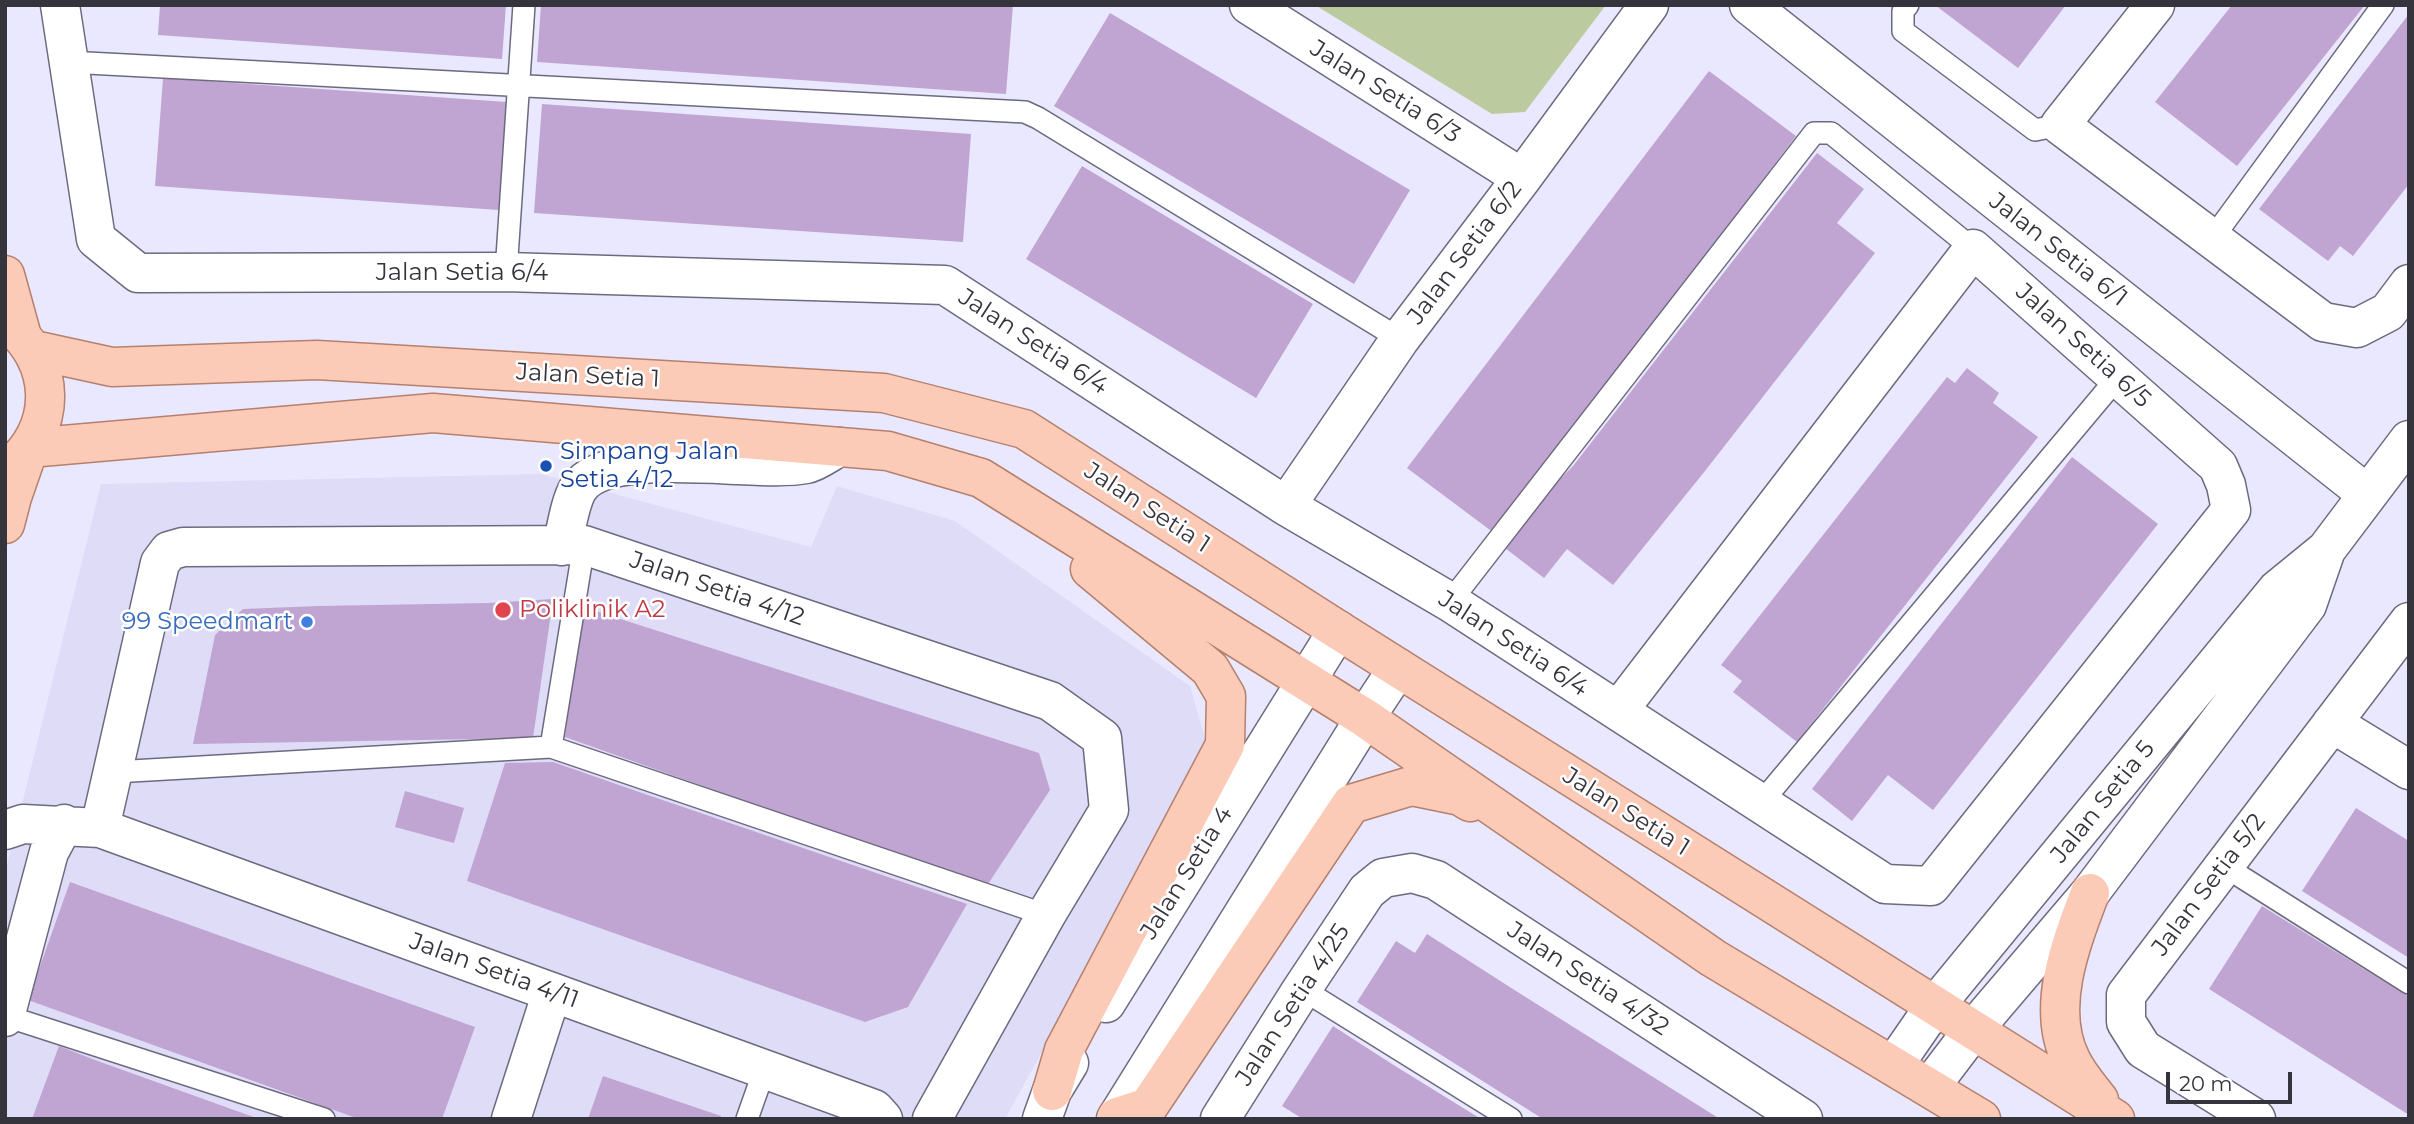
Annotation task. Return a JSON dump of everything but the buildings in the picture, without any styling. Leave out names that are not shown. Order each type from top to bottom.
[{"type":"main road","points":[[5,275],[20,335],[43,374],[46,400],[41,425],[17,460],[5,524]]},
{"type":"main road","name":"Jalan Setia 1","points":[[20,335],[112,367],[317,360],[884,393],[1024,429],[2115,1119]]},
{"type":"main road","name":"Jalan Setia 1","points":[[17,460],[433,413],[888,451],[981,478],[1365,718],[1713,958],[1981,1119]]},
{"type":"main road","points":[[981,478],[1210,669],[1226,696],[1226,745],[1064,1050],[1047,1105]]},
{"type":"main road","points":[[1116,1118],[1148,1107],[1351,804],[1410,786],[1460,796],[1713,958]]},
{"type":"main road","points":[[2091,893],[2071,943],[2064,977],[2061,1002],[2062,1034],[2071,1060],[2086,1084],[2115,1119]]},
{"type":"street","name":"Jalan Setia 6/4","points":[[60,5],[96,239],[138,273],[506,272],[944,285],[1286,506],[1450,601],[1885,884],[1910,886]]},
{"type":"street","name":"Jalan Setia 6/3","points":[[1249,5],[1522,178]]},
{"type":"street","name":"Jalan Setia 6/2","points":[[1286,506],[1400,339],[1649,5]]},
{"type":"street","name":"Jalan Setia 6/1","points":[[1749,5],[2367,494]]},
{"type":"street","points":[[2155,5],[2060,125],[2323,322],[2357,328],[2388,312],[2409,284]]},
{"type":"street","points":[[1618,711],[1973,249]]},
{"type":"street","name":"Jalan Setia 6/5","points":[[1910,886],[1931,886],[2231,510],[2226,485],[2218,466],[1973,249]]},
{"type":"street","name":"Jalan Setia 5","points":[[1894,1065],[1934,1007],[2277,590],[2326,550],[2409,440]]},
{"type":"street","points":[[573,545],[578,490],[590,476],[615,466],[697,463],[771,467],[809,464],[839,447]]},
{"type":"street","name":"Jalan Setia 4/12","points":[[5,1016],[49,852],[82,826],[114,772],[160,563],[169,551],[183,547],[573,545],[1050,701],[1102,737],[1109,810],[1046,915],[932,1119]]},
{"type":"street","name":"Jalan Setia 5","points":[[1930,1087],[1974,1030],[2091,893],[2307,605],[2326,550]]},
{"type":"street","name":"Jalan Setia 5/2","points":[[2256,1119],[2143,1049],[2126,1021],[2126,995],[2409,622]]},
{"type":"street","name":"Jalan Setia 4","points":[[1047,1105],[1338,630]]},
{"type":"street","points":[[1116,1118],[1398,668]]},
{"type":"street","points":[[2332,723],[2409,770]]},
{"type":"street","name":"Jalan Setia 4/11","points":[[14,827],[82,826],[765,1068],[874,1109],[883,1119]]},
{"type":"street","name":"Jalan Setia 4/32","points":[[1367,891],[1383,878],[1412,873],[1436,880],[1803,1119]]},
{"type":"street","name":"Jalan Setia 4/25","points":[[1220,1119],[1367,891]]},
{"type":"street","points":[[511,1119],[552,992]]},
{"type":"lane","points":[[506,272],[524,5]]},
{"type":"lane","points":[[1908,5],[1903,11],[1903,31],[2035,131],[2060,125]]},
{"type":"lane","points":[[2212,239],[2383,5]]},
{"type":"lane","points":[[68,62],[1025,112],[1400,339]]},
{"type":"lane","points":[[1450,601],[1814,133],[1831,133],[1973,249]]},
{"type":"lane","points":[[1760,804],[2118,377]]},
{"type":"lane","points":[[551,747],[573,545]]},
{"type":"lane","points":[[114,772],[551,747],[1046,915]]},
{"type":"lane","points":[[2224,866],[2409,983]]},
{"type":"lane","points":[[1302,989],[1510,1119]]},
{"type":"lane","points":[[5,1016],[324,1119]]},
{"type":"lane","points":[[747,1119],[765,1068]]},
{"type":"shaded area","points":[[541,474],[811,547],[837,486],[955,521],[1190,686],[1208,749],[1005,1119],[5,1119],[5,873],[101,484]]},
{"type":"green space","points":[[1315,5],[1606,5],[1525,112],[1492,114]]},
{"type":"place","name":"Simpang Jalan Setia 4/12","points":[[546,466]]},
{"type":"place","name":"Poliklinik A2","points":[[503,610]]},
{"type":"place","name":"99 Speedmart","points":[[307,622]]}]
